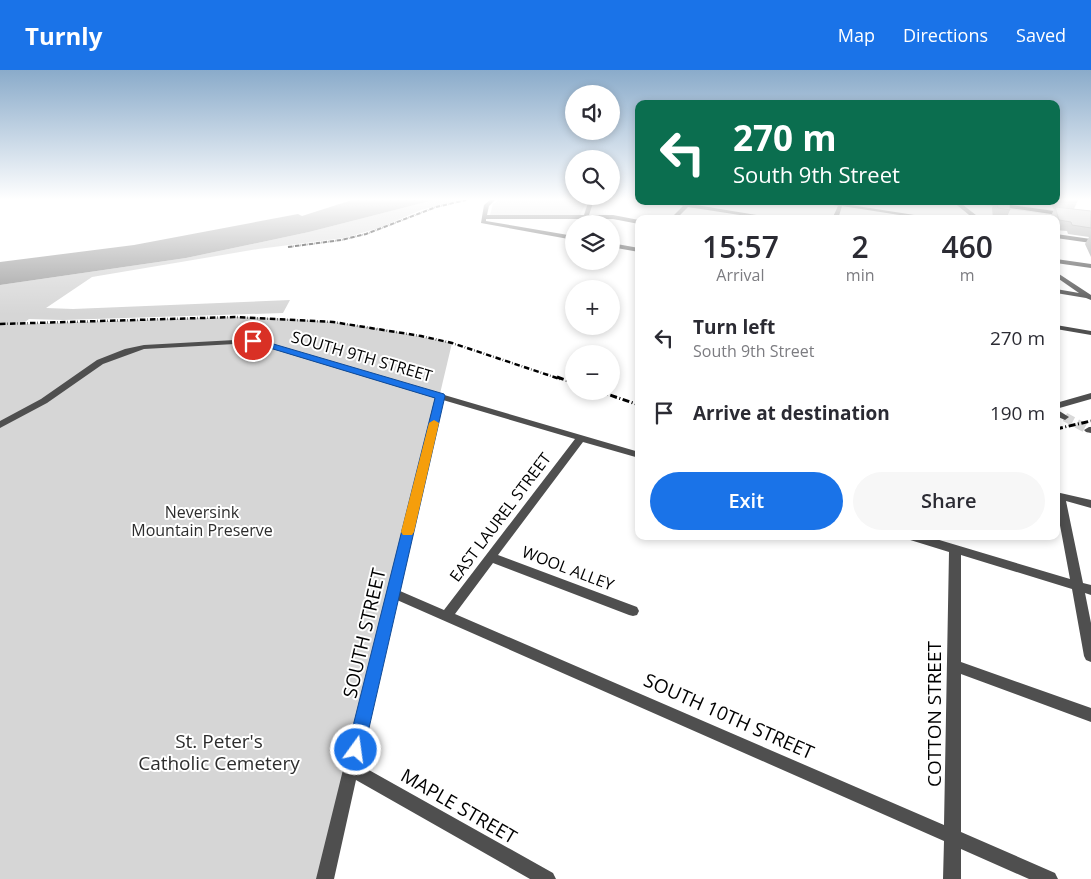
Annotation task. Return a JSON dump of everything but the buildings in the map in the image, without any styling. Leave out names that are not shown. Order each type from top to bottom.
[{"type":"street","points":[[1068,238],[1091,241]]},
{"type":"street","points":[[620,247],[635,249]]},
{"type":"street","points":[[1060,262],[1091,266]]},
{"type":"street","points":[[1060,277],[1090,297]]},
{"type":"street","points":[[1060,292],[1090,297]]},
{"type":"street","points":[[1060,328],[1091,333]]},
{"type":"street","name":"SOUTH 9TH STREET","points":[[0,425],[44,401],[100,362],[119,354],[144,347],[253,341],[635,454]]},
{"type":"street","name":"SOUTH STREET","points":[[325,879],[440,396]]},
{"type":"street","points":[[1060,405],[1091,396]]},
{"type":"street","points":[[1060,414],[1066,417]]},
{"type":"street","name":"EAST LAUREL STREET","points":[[446,616],[581,438]]},
{"type":"street","points":[[1060,496],[1091,504]]},
{"type":"street","points":[[1060,505],[1091,656]]},
{"type":"street","points":[[925,540],[1091,590]]},
{"type":"street","name":"COTTON STREET","points":[[952,879],[955,549]]},
{"type":"street","name":"WOOL ALLEY","points":[[490,557],[633,611]]},
{"type":"street","name":"SOUTH 10TH STREET","points":[[393,593],[1049,879]]},
{"type":"street","points":[[954,666],[1091,715]]},
{"type":"street","name":"MAPLE STREET","points":[[351,768],[547,879]]},
{"type":"green space","name":"Neversink Mountain Preserve","points":[[282,238],[345,238],[258,249],[92,277],[46,308],[73,309],[290,300],[283,313],[63,320],[29,319],[22,324],[235,317],[272,318],[333,322],[382,329],[452,343],[325,879],[0,879],[0,285],[186,258]]},
{"type":"shaded area","points":[[172,238],[282,238],[186,258],[0,285],[0,262],[134,245]]},
{"type":"tunnel","points":[[1065,417],[1089,430]]},
{"type":"railway","points":[[288,247],[350,238]]},
{"type":"railway","points":[[0,324],[235,317],[333,322],[421,336],[452,343],[560,379]]},
{"type":"railway","points":[[557,377],[565,380]]},
{"type":"railway","points":[[620,399],[635,404]]},
{"type":"railway","points":[[1060,428],[1091,421]]},
{"type":"slow traffic","points":[[408,532],[434,423]]},
{"type":"route","points":[[253,341],[440,396],[356,750]]},
{"type":"park label","name":"St. Peter's Catholic Cemetery","points":[[219,752]]}]
